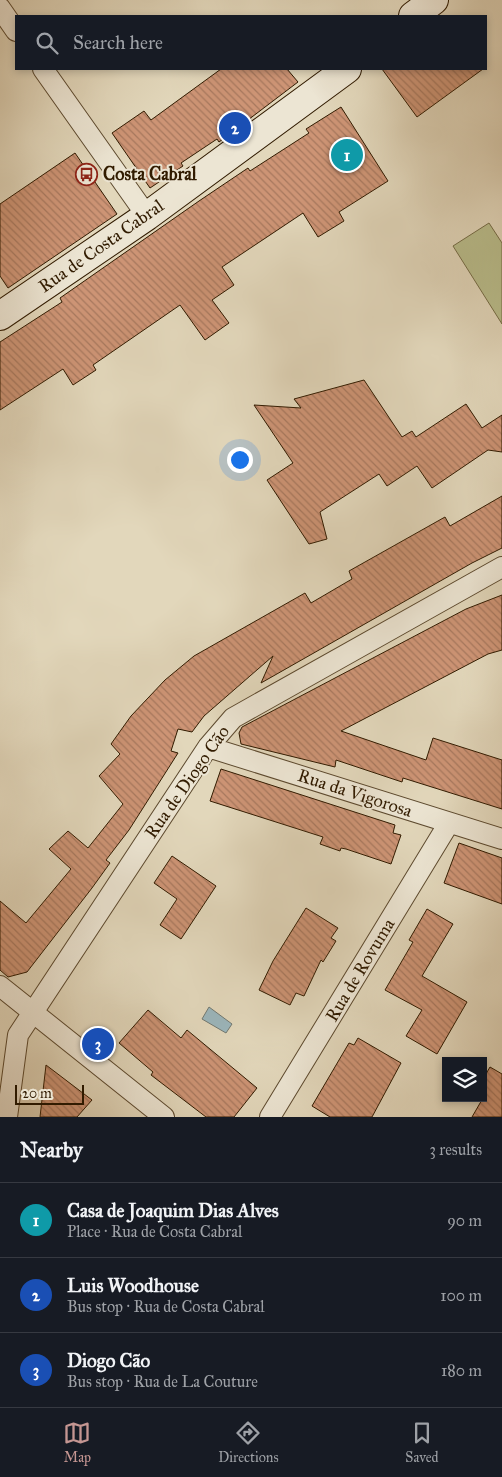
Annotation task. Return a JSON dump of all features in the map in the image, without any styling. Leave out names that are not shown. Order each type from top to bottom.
[{"type":"main road","points":[[414,15],[434,0]]},
{"type":"main road","name":"Rua de Costa Cabral","points":[[0,316],[147,216],[346,70]]},
{"type":"street","points":[[0,8],[15,30]]},
{"type":"street","points":[[44,70],[147,216]]},
{"type":"street","name":"Rua de Diogo Cão","points":[[7,1117],[18,1035],[208,747],[233,718],[502,567]]},
{"type":"street","name":"Rua da Vigorosa","points":[[208,747],[502,839]]},
{"type":"street","name":"Rua de Rovuma","points":[[270,1117],[449,823]]},
{"type":"street","points":[[0,986],[164,1117]]},
{"type":"green space","points":[[489,223],[502,243],[502,324],[453,246]]},
{"type":"water","points":[[209,1007],[232,1024],[226,1033],[202,1019]]},
{"type":"building","points":[[220,70],[288,70],[298,82],[219,142],[217,139],[181,163],[183,166],[150,188],[112,133],[144,111],[151,120]]},
{"type":"building","points":[[383,70],[482,70],[417,117]]},
{"type":"building","points":[[341,107],[388,181],[339,212],[344,221],[318,237],[303,213],[222,267],[234,285],[212,300],[229,323],[205,340],[180,305],[93,365],[96,370],[73,385],[63,369],[0,410],[0,342],[62,302],[60,298],[199,201],[248,168],[250,171],[309,133],[306,129]]},
{"type":"building","points":[[75,153],[117,214],[8,288],[0,276],[0,204]]},
{"type":"building","points":[[364,380],[402,437],[412,431],[416,437],[466,404],[482,428],[502,415],[502,452],[488,450],[432,488],[417,466],[387,486],[379,474],[320,512],[327,539],[309,544],[267,480],[293,463],[254,405],[301,408],[294,399]]},
{"type":"building","points":[[502,496],[502,548],[472,563],[261,683],[273,656],[204,716],[192,732],[178,729],[171,751],[178,753],[129,830],[106,860],[110,863],[92,888],[27,972],[8,977],[0,970],[0,901],[26,923],[71,869],[49,849],[68,831],[88,848],[123,804],[99,776],[120,754],[111,744],[131,716],[165,680],[194,656],[305,593],[311,603],[352,579],[349,571],[445,517],[450,526]]},
{"type":"building","points":[[502,595],[502,650],[488,654],[341,731],[426,760],[433,738],[502,760],[502,809],[403,778],[402,782],[336,760],[335,767],[241,744],[239,733],[242,727],[466,609]]},
{"type":"building","points":[[221,769],[395,825],[393,833],[401,835],[391,864],[346,849],[341,848],[340,851],[320,844],[323,837],[210,801]]},
{"type":"building","points":[[459,843],[502,858],[502,904],[444,883]]},
{"type":"building","points":[[172,856],[216,886],[181,939],[160,925],[177,899],[154,883]]},
{"type":"building","points":[[306,908],[338,928],[331,938],[336,941],[323,962],[321,960],[304,996],[296,993],[290,1005],[259,990],[273,961]]},
{"type":"building","points":[[427,909],[453,924],[422,976],[467,1002],[437,1054],[406,1036],[422,1010],[385,990],[413,942],[409,940]]},
{"type":"building","points":[[148,1010],[181,1038],[187,1030],[257,1088],[234,1117],[206,1117],[151,1075],[153,1072],[119,1043]]},
{"type":"building","points":[[358,1038],[401,1063],[372,1117],[330,1117],[312,1106],[349,1043],[354,1045]]},
{"type":"building","points":[[46,1065],[92,1100],[77,1117],[40,1117]]},
{"type":"building","points":[[490,1067],[502,1074],[502,1117],[472,1117],[481,1102],[487,1102],[487,1072]]},
{"type":"place","name":"Luis Woodhouse","points":[[235,128]]},
{"type":"place","name":"Casa de Joaquim Dias Alves","points":[[347,155]]},
{"type":"place","name":"Costa Cabral","points":[[87,174]]},
{"type":"place","name":"Diogo Cão","points":[[98,1044]]}]
